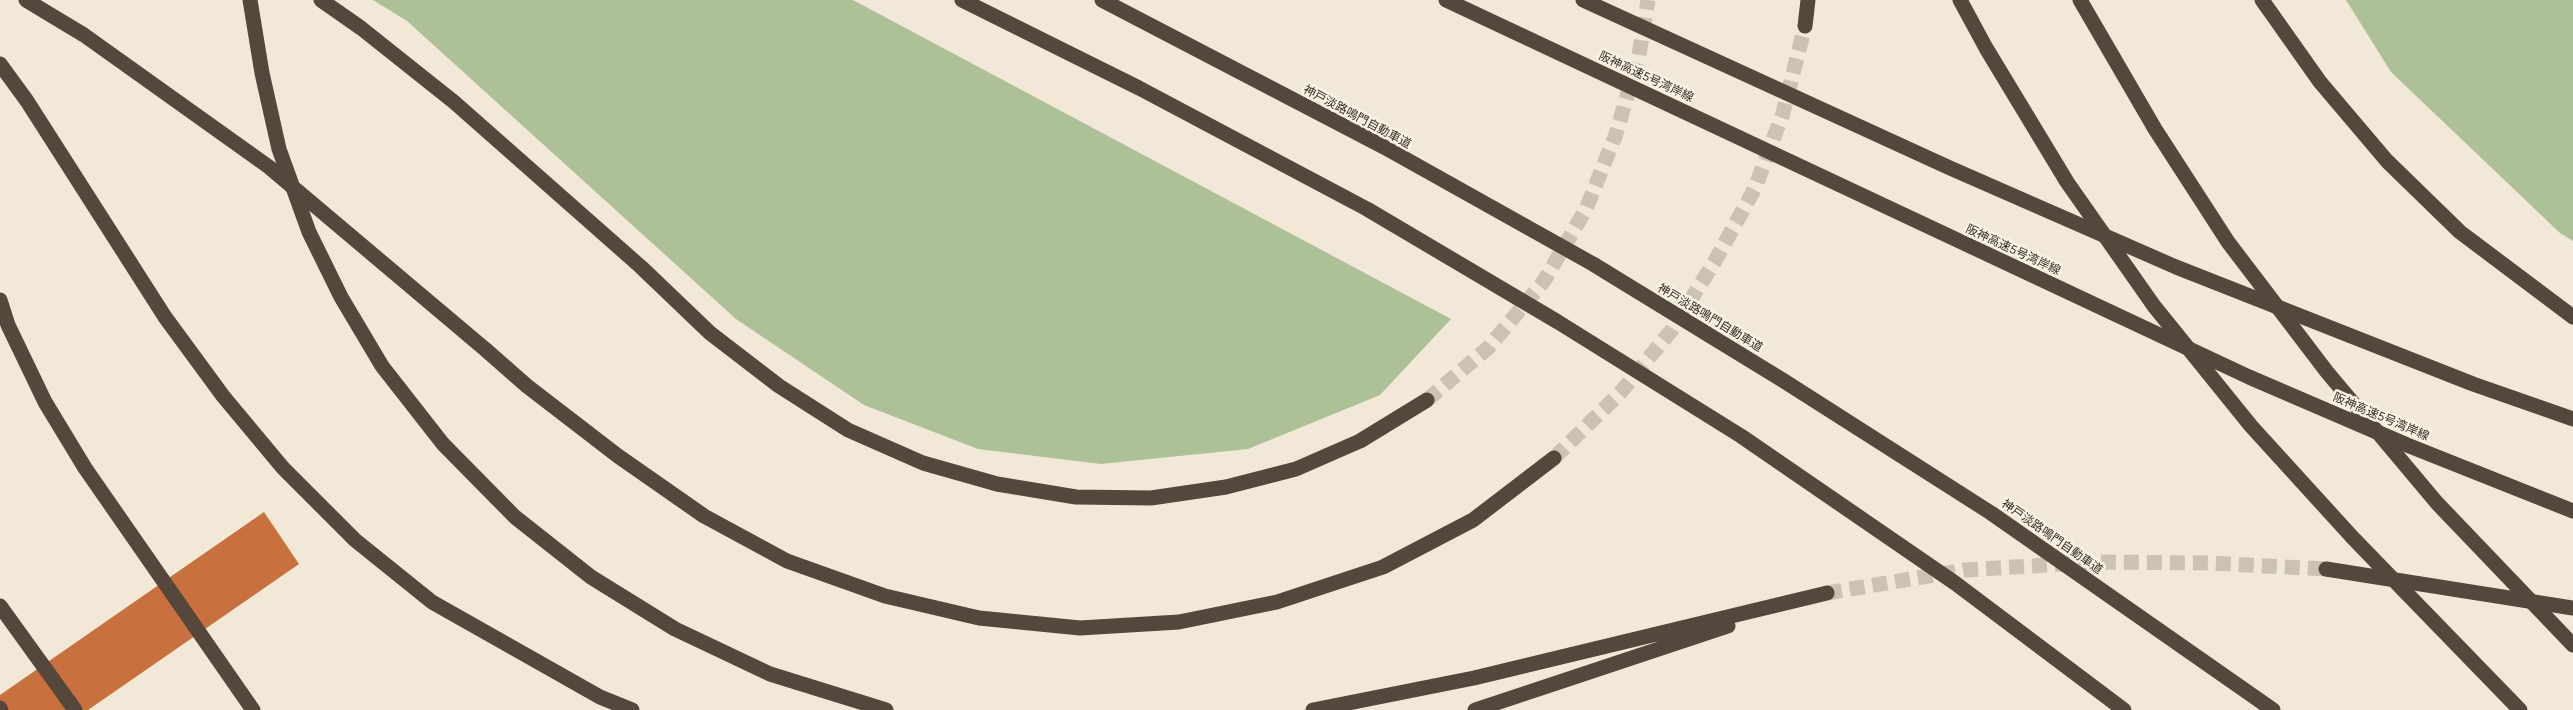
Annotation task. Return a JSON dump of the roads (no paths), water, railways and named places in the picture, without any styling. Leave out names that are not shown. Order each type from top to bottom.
[{"type":"highway","points":[[26,0],[92,41],[268,167],[527,386],[618,456],[704,516],[787,560],[885,596],[988,619],[1080,628],[1179,622],[1277,602],[1383,568],[1473,520],[1554,458]]},
{"type":"highway","points":[[250,0],[262,73],[279,149],[309,232],[341,297],[382,366],[443,444],[522,523],[591,577],[675,629],[770,674],[886,710]]},
{"type":"highway","points":[[321,0],[361,28],[454,102],[633,260],[710,333],[748,363],[779,386],[848,430],[923,463],[997,484],[1076,497],[1151,498],[1226,486],[1296,469],[1360,441],[1427,400]]},
{"type":"highway","points":[[962,0],[1139,88],[1358,204],[1558,322],[1766,453],[1955,583],[2124,710]]},
{"type":"highway","name":"神戸淡路鳴門自動車道","points":[[1102,0],[1384,148],[1593,264],[1784,381],[1991,513],[2273,710]]},
{"type":"highway","name":"阪神高速5号湾岸線","points":[[1446,0],[2249,377],[2407,445],[2573,511]]},
{"type":"highway","points":[[1583,0],[1950,168],[2176,267],[2473,384],[2573,420]]},
{"type":"highway","points":[[1805,26],[1808,0]]},
{"type":"highway","points":[[1960,0],[1986,48],[2067,182],[2154,306],[2251,426],[2354,538],[2520,710]]},
{"type":"highway","points":[[2080,0],[2155,129],[2228,242],[2321,364],[2436,503],[2573,645]]},
{"type":"highway","points":[[2262,0],[2320,82],[2387,161],[2460,232],[2573,317]]},
{"type":"highway","points":[[0,64],[27,101],[165,317],[223,396],[283,468],[349,533],[432,602],[600,697],[632,710]]},
{"type":"highway","points":[[0,300],[8,325],[46,402],[85,468],[253,710]]},
{"type":"highway","points":[[2326,569],[2573,608]]},
{"type":"highway","points":[[1313,710],[1474,678],[1827,593],[1475,710]]},
{"type":"highway","points":[[0,606],[75,710]]},
{"type":"tunnel","points":[[1427,400],[1488,348],[1544,281],[1586,209],[1616,134],[1639,55],[1648,0]]},
{"type":"tunnel","points":[[1554,458],[1620,393],[1671,331],[1715,261],[1755,188],[1783,113],[1805,26]]},
{"type":"tunnel","points":[[1827,593],[1965,570],[2098,562],[2209,563],[2326,569]]}]
